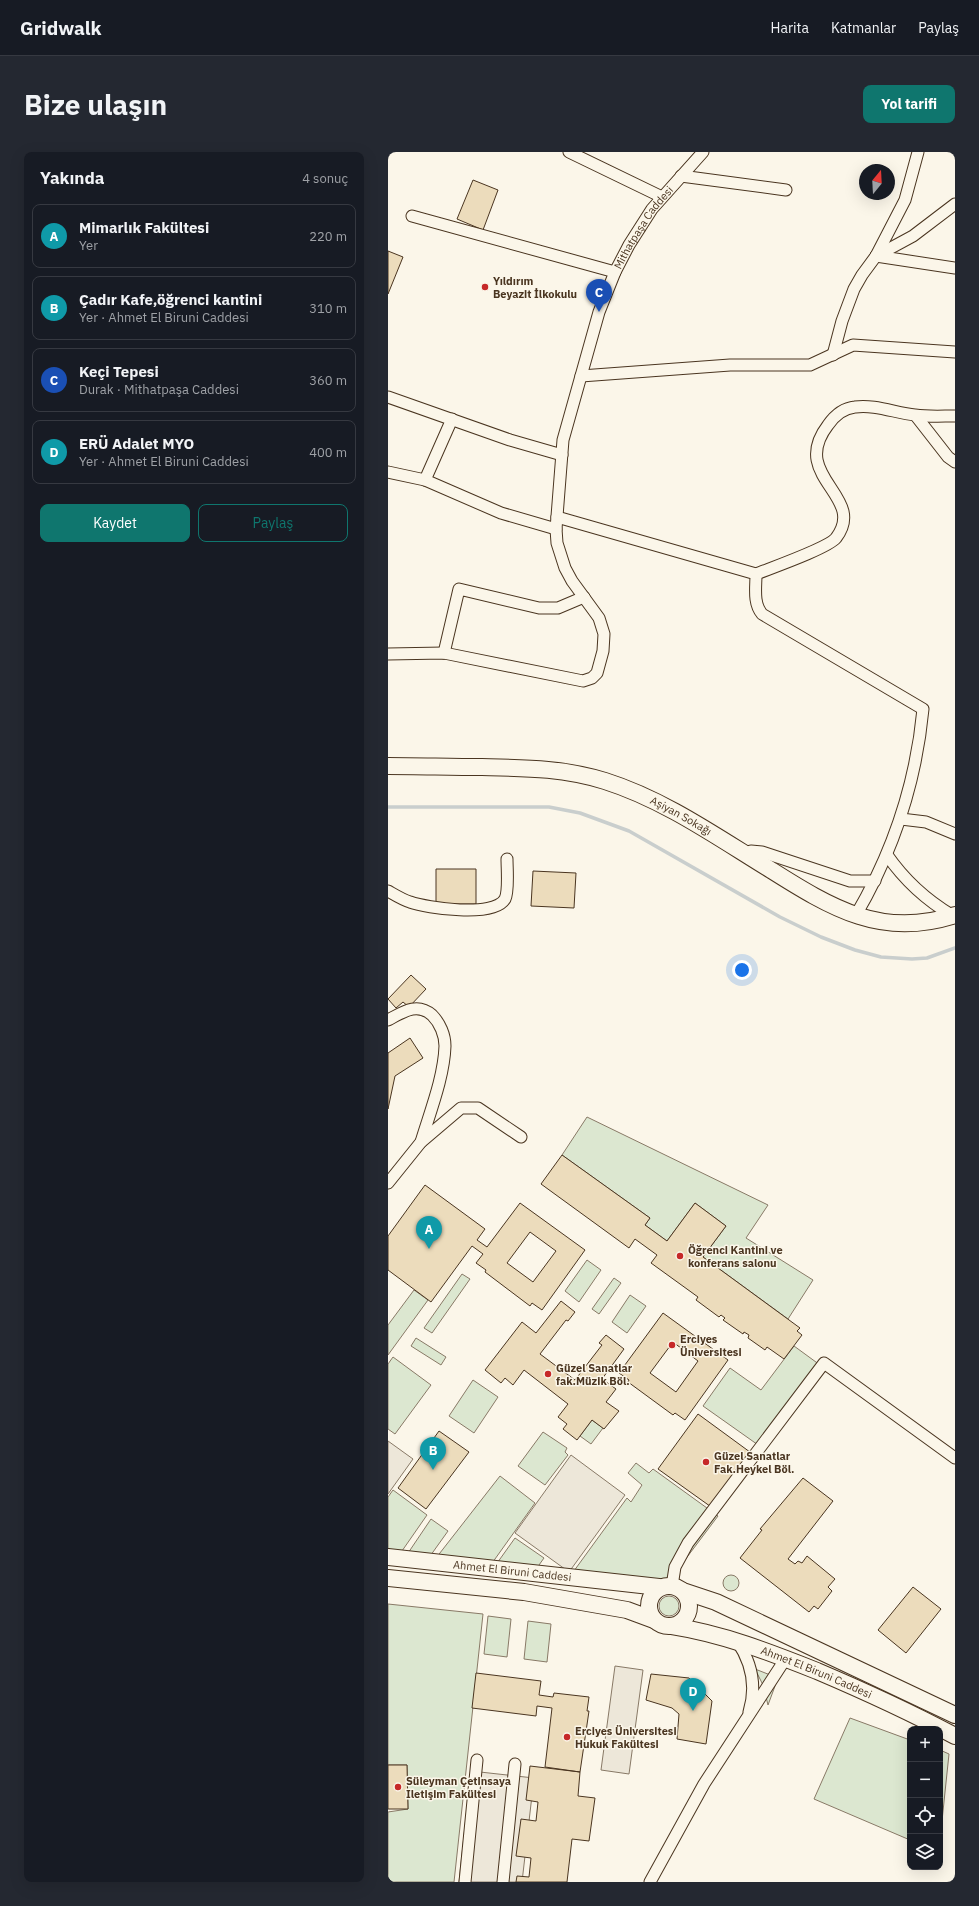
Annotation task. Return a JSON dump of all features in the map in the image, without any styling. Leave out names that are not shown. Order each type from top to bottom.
[{"type":"street","points":[[569,152],[662,197]]},
{"type":"street","name":"Mithatpaşa Caddesi","points":[[444,654],[588,680],[596,673],[603,651],[604,639],[599,618],[572,581],[565,568],[556,530],[563,440],[599,312],[615,272],[640,227],[662,197],[703,152]]},
{"type":"street","points":[[833,355],[842,321],[854,290],[862,275],[876,256],[904,200],[918,152]]},
{"type":"street","points":[[681,176],[786,190]]},
{"type":"street","points":[[876,256],[913,236],[955,204]]},
{"type":"street","points":[[412,216],[615,272]]},
{"type":"street","points":[[876,256],[955,268]]},
{"type":"street","points":[[581,376],[730,365],[810,366],[853,345],[955,352]]},
{"type":"street","points":[[388,397],[510,440],[562,455]]},
{"type":"street","points":[[557,516],[756,574],[831,543],[840,531],[843,519],[842,508],[821,473],[816,460],[819,440],[833,419],[846,409],[857,406],[916,416],[955,416]]},
{"type":"street","points":[[916,416],[948,457],[955,462]]},
{"type":"street","points":[[426,480],[452,419]]},
{"type":"street","points":[[388,472],[426,480],[501,513],[556,530]]},
{"type":"street","points":[[756,574],[756,601],[762,614],[923,708],[916,765],[901,819],[875,881],[856,915]]},
{"type":"street","points":[[388,654],[444,654],[459,589],[539,608],[558,608],[584,598]]},
{"type":"street","name":"Aşiyan Sokağı","points":[[388,766],[544,768],[584,775],[648,797],[683,816],[808,892],[856,915],[884,922],[910,923],[928,922],[954,915]]},
{"type":"street","points":[[901,819],[926,822],[955,834]]},
{"type":"street","points":[[744,853],[752,851],[762,852],[850,881],[875,881]]},
{"type":"street","points":[[887,855],[909,884],[937,906],[954,915]]},
{"type":"street","points":[[388,892],[410,902],[431,906],[464,910],[487,908],[501,903],[505,897],[507,859]]},
{"type":"street","points":[[388,1020],[408,1009],[420,1008],[435,1018],[444,1037],[445,1045],[442,1067],[421,1142]]},
{"type":"street","points":[[388,1183],[421,1142],[456,1111],[467,1107],[478,1108],[484,1111],[521,1137]]},
{"type":"street","points":[[672,1588],[676,1568],[688,1542],[824,1363],[955,1458]]},
{"type":"street","name":"Ahmet El Biruni Caddesi","points":[[388,1557],[672,1588],[716,1602],[955,1715]]},
{"type":"street","name":"Ahmet El Biruni Caddesi","points":[[388,1578],[524,1592],[627,1610],[654,1620]]},
{"type":"street","points":[[672,1588],[689,1603],[687,1615],[683,1620],[672,1626],[659,1624],[650,1615],[648,1602],[654,1591],[672,1588]]},
{"type":"street","name":"Ahmet El Biruni Caddesi","points":[[672,1626],[702,1631],[737,1640],[786,1658],[876,1697],[955,1736]]},
{"type":"street","points":[[737,1640],[748,1661],[753,1683],[751,1705],[743,1724]]},
{"type":"street","points":[[650,1882],[704,1784],[786,1658]]},
{"type":"street","points":[[465,1882],[477,1760]]},
{"type":"street","points":[[503,1882],[515,1764]]},
{"type":"green space","points":[[587,1117],[768,1205],[746,1238],[813,1280],[788,1319],[703,1257],[726,1226],[695,1203],[667,1241],[645,1225],[650,1218],[562,1155]]},
{"type":"green space","points":[[587,1260],[601,1270],[579,1302],[565,1291]]},
{"type":"green space","points":[[462,1274],[470,1279],[432,1333],[424,1328]]},
{"type":"green space","points":[[614,1278],[621,1283],[599,1314],[592,1309]]},
{"type":"green space","points":[[414,1290],[428,1300],[388,1355],[388,1325]]},
{"type":"green space","points":[[630,1295],[646,1306],[627,1333],[612,1322]]},
{"type":"green space","points":[[416,1338],[446,1357],[441,1365],[411,1346]]},
{"type":"green space","points":[[794,1346],[820,1365],[761,1447],[703,1406],[730,1368],[761,1390]]},
{"type":"green space","points":[[393,1357],[431,1385],[395,1434],[388,1429],[388,1364]]},
{"type":"green space","points":[[473,1380],[498,1397],[474,1433],[449,1416]]},
{"type":"green space","points":[[592,1420],[603,1428],[591,1444],[580,1436]]},
{"type":"green space","points":[[543,1432],[567,1448],[565,1452],[568,1455],[545,1485],[518,1466]]},
{"type":"green space","points":[[636,1463],[649,1473],[653,1469],[718,1516],[660,1593],[571,1575],[627,1498],[631,1502],[642,1485],[628,1473]]},
{"type":"green space","points":[[500,1476],[535,1503],[485,1573],[429,1567]]},
{"type":"green space","points":[[393,1490],[427,1515],[395,1561],[388,1560],[388,1497]]},
{"type":"green space","points":[[431,1519],[448,1531],[423,1566],[402,1562]]},
{"type":"green space","points":[[515,1538],[544,1558],[529,1579],[490,1573]]},
{"type":"green space","points":[[728,1575],[734,1575],[739,1580],[737,1589],[734,1591],[728,1591],[723,1586],[723,1580]]},
{"type":"green space","points":[[665,1596],[673,1596],[679,1602],[679,1610],[673,1616],[665,1616],[659,1610],[659,1602]]},
{"type":"green space","points":[[388,1604],[483,1614],[454,1882],[388,1882],[388,1812],[408,1809],[407,1765],[388,1765]]},
{"type":"green space","points":[[488,1616],[511,1619],[507,1657],[484,1654]]},
{"type":"green space","points":[[528,1621],[551,1624],[547,1662],[524,1659]]},
{"type":"green space","points":[[755,1669],[778,1678],[768,1705],[763,1685]]},
{"type":"green space","points":[[850,1718],[907,1739],[907,1839],[814,1799]]},
{"type":"green space","points":[[943,1751],[949,1754],[943,1811]]},
{"type":"shaded area","points":[[388,1441],[413,1459],[388,1494]]},
{"type":"shaded area","points":[[571,1455],[625,1495],[569,1572],[515,1533]]},
{"type":"shaded area","points":[[615,1666],[643,1670],[629,1774],[601,1770]]},
{"type":"shaded area","points":[[471,1771],[534,1778],[522,1882],[459,1882]]},
{"type":"building","points":[[473,180],[498,190],[483,230],[457,219]]},
{"type":"building","points":[[388,251],[403,257],[388,294]]},
{"type":"building","points":[[436,869],[476,869],[476,904],[436,904]]},
{"type":"building","points":[[533,871],[576,873],[574,908],[531,906]]},
{"type":"building","points":[[411,975],[426,989],[409,1007],[403,1002],[396,1008],[388,999]]},
{"type":"building","points":[[410,1038],[423,1058],[395,1076],[388,1109],[388,1053]]},
{"type":"building","name":"Öğrenci Kantini ve konferans salonu","points":[[562,1155],[650,1218],[645,1225],[667,1241],[695,1203],[726,1226],[703,1257],[800,1328],[797,1331],[802,1335],[784,1359],[767,1347],[765,1350],[748,1338],[749,1335],[744,1332],[743,1334],[723,1320],[725,1318],[721,1315],[719,1317],[696,1300],[698,1297],[651,1263],[657,1255],[635,1239],[629,1248],[541,1184]]},
{"type":"building","points":[[425,1185],[485,1229],[477,1240],[487,1247],[520,1203],[585,1250],[542,1310],[532,1303],[530,1306],[485,1272],[486,1270],[476,1263],[483,1254],[472,1246],[431,1302],[388,1270],[388,1236]],"holes":[[[530,1232],[556,1251],[533,1282],[507,1263]]]},
{"type":"building","name":"Güzel Sanatlar fak.Müzik Böl.","points":[[561,1301],[575,1312],[568,1321],[566,1320],[540,1354],[575,1380],[602,1345],[599,1343],[606,1335],[624,1349],[602,1379],[616,1389],[606,1402],[619,1411],[604,1429],[592,1420],[577,1440],[563,1429],[567,1424],[558,1417],[568,1404],[524,1370],[513,1385],[505,1378],[501,1383],[485,1370],[522,1322],[536,1333]]},
{"type":"building","points":[[663,1313],[728,1360],[685,1420],[675,1413],[673,1415],[628,1382],[629,1380],[619,1373]],"holes":[[[673,1342],[698,1361],[676,1392],[650,1373]]]},
{"type":"building","name":"Güzel Sanatlar Fak.Heykel Böl.","points":[[698,1414],[754,1455],[714,1509],[658,1469]]},
{"type":"building","points":[[439,1431],[469,1452],[426,1509],[398,1488]]},
{"type":"building","points":[[803,1478],[833,1501],[788,1559],[795,1564],[798,1561],[802,1563],[807,1556],[835,1579],[828,1587],[832,1591],[818,1609],[814,1606],[809,1612],[740,1558],[762,1530],[760,1529]]},
{"type":"building","points":[[913,1587],[941,1609],[906,1653],[878,1630]]},
{"type":"building","name":"Erciyes Üniversitesi Hukuk Fakültesi","points":[[476,1673],[541,1681],[539,1695],[553,1697],[554,1693],[589,1697],[587,1711],[589,1711],[580,1772],[545,1767],[552,1708],[537,1706],[536,1716],[472,1708]]},
{"type":"building","points":[[651,1674],[689,1678],[712,1701],[706,1744],[677,1739],[679,1714],[672,1708],[646,1700]]},
{"type":"building","name":"Süleyman Çetinsaya Iletişim Fakültesi","points":[[388,1765],[407,1765],[408,1809],[388,1809]]},
{"type":"building","points":[[530,1766],[580,1772],[578,1796],[595,1798],[589,1841],[572,1839],[567,1882],[516,1882],[517,1876],[529,1877],[531,1858],[516,1856],[521,1819],[536,1821],[538,1802],[526,1800]]},
{"type":"waterway","points":[[388,807],[549,807],[580,813],[629,831],[780,917],[821,937],[855,950],[881,957],[912,959],[927,958],[955,948]]},
{"type":"place","name":"Yıldırım Beyazit İlkokulu","points":[[485,287]]},
{"type":"place","name":"Keçi Tepesi","points":[[599,312]]},
{"type":"place","name":"Mimarlık Fakültesi","points":[[429,1249]]},
{"type":"place","name":"Öğrenci Kantini ve konferans salonu","points":[[680,1256]]},
{"type":"place","name":"Erciyes Üniversitesi","points":[[672,1345]]},
{"type":"place","name":"Güzel Sanatlar fak.Müzik Böl.","points":[[548,1374]]},
{"type":"place","name":"Güzel Sanatlar Fak.Heykel Böl.","points":[[706,1462]]},
{"type":"place","name":"Çadır Kafe,öğrenci kantini","points":[[433,1470]]},
{"type":"place","name":"ERÜ Adalet MYO","points":[[693,1711]]},
{"type":"place","name":"Erciyes Üniversitesi Hukuk Fakültesi","points":[[567,1737]]},
{"type":"place","name":"Süleyman Çetinsaya Iletişim Fakültesi","points":[[398,1787]]}]
